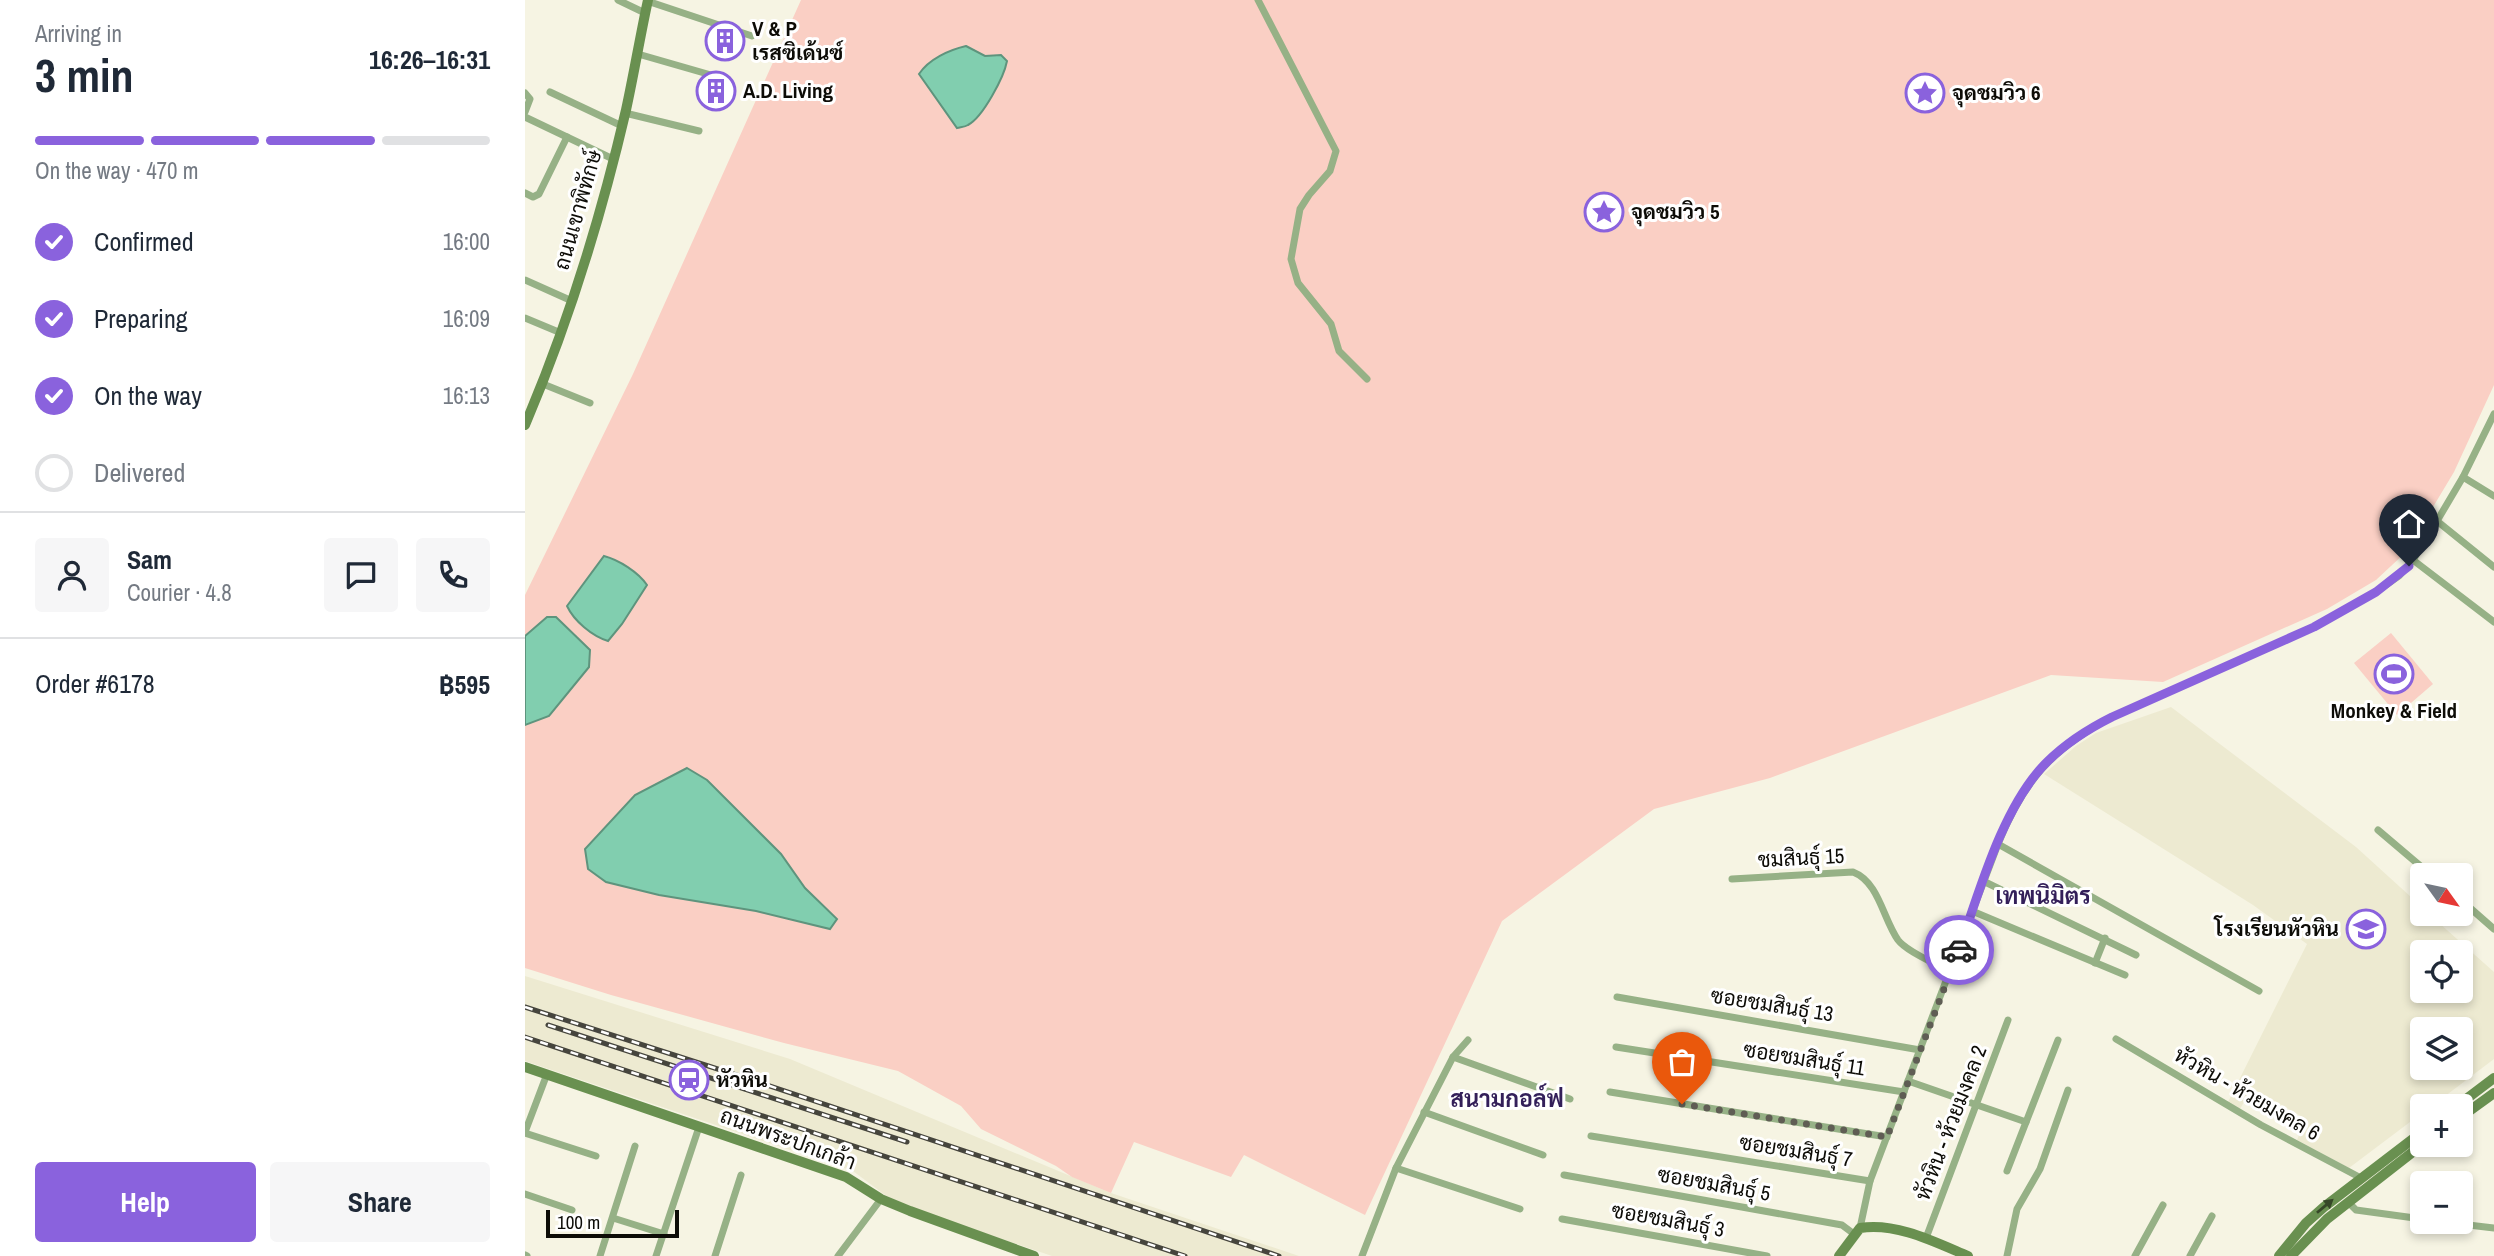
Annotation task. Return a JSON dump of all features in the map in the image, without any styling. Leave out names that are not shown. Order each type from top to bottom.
[{"type":"street","points":[[618,0],[647,5],[752,36]]},
{"type":"street","points":[[1258,0],[1336,151],[1330,172],[1300,209],[1290,259],[1293,270],[1298,283],[1331,324],[1339,351],[1367,379]]},
{"type":"street","name":"ถนนเขาพิทักษ์","points":[[525,425],[572,302],[614,159],[647,5]]},
{"type":"street","points":[[638,54],[725,79]]},
{"type":"street","points":[[549,92],[622,126]]},
{"type":"street","points":[[525,93],[530,99],[525,114],[614,159]]},
{"type":"street","points":[[625,113],[699,131]]},
{"type":"street","points":[[525,193],[533,197],[539,194],[567,137]]},
{"type":"street","points":[[525,280],[572,302]]},
{"type":"street","points":[[525,318],[561,333]]},
{"type":"street","points":[[543,383],[590,403]]},
{"type":"street","points":[[1850,1256],[1870,1181],[1983,881],[2015,806],[2035,776],[2054,755],[2084,732],[2314,627],[2399,576],[2413,560],[2463,477],[2494,414]]},
{"type":"street","points":[[2486,432],[2494,438]]},
{"type":"street","points":[[2463,477],[2494,496]]},
{"type":"street","points":[[2437,521],[2494,567]]},
{"type":"street","points":[[2413,560],[2494,622]]},
{"type":"street","points":[[2378,830],[2417,863]]},
{"type":"street","points":[[1998,844],[2259,991]]},
{"type":"street","name":"ชมสินธุ์ 15","points":[[1732,879],[1853,872],[1861,875],[1872,889],[1899,941],[1950,972]]},
{"type":"street","points":[[1983,881],[2136,955]]},
{"type":"street","points":[[1972,911],[2125,975]]},
{"type":"street","points":[[2473,911],[2494,929]]},
{"type":"street","points":[[2095,963],[2105,938]]},
{"type":"street","name":"ซอยชมสินธุ์ 13","points":[[1617,997],[1920,1050]]},
{"type":"street","name":"หัวหิน - ห้วยมงคล 2","points":[[1926,1238],[2008,1020]]},
{"type":"street","name":"หัวหิน - ห้วยมงคล 6","points":[[2116,1039],[2261,1125],[2361,1178]]},
{"type":"street","points":[[1362,1256],[1396,1168],[1453,1057],[1468,1040]]},
{"type":"street","points":[[2007,1171],[2058,1040]]},
{"type":"street","name":"ซอยชมสินธุ์ 11","points":[[1616,1047],[1904,1092]]},
{"type":"street","points":[[1453,1057],[1570,1099]]},
{"type":"street","name":"ถนนพระปกเกล้า","points":[[525,1067],[846,1177],[881,1199],[1025,1255]]},
{"type":"street","points":[[547,1074],[525,1133],[596,1156]]},
{"type":"street","points":[[2473,1098],[2494,1078]]},
{"type":"street","points":[[1908,1081],[2026,1122]]},
{"type":"street","points":[[2007,1256],[2017,1209],[2040,1169],[2068,1090]]},
{"type":"street","points":[[1610,1092],[1887,1137]]},
{"type":"street","points":[[2473,1102],[2494,1093]]},
{"type":"street","points":[[1425,1112],[1542,1155]]},
{"type":"street","points":[[656,1256],[699,1127]]},
{"type":"street","name":"ซอยชมสินธุ์ 7","points":[[1591,1136],[1870,1181]]},
{"type":"street","points":[[2279,1256],[2306,1223],[2410,1141]]},
{"type":"street","points":[[600,1256],[635,1146]]},
{"type":"street","points":[[2291,1256],[2306,1238],[2348,1202],[2410,1154]]},
{"type":"street","points":[[1396,1168],[1520,1209]]},
{"type":"street","points":[[715,1256],[741,1175]]},
{"type":"street","name":"ซอยชมสินธุ์ 5","points":[[1565,1175],[1842,1225],[1857,1231]]},
{"type":"street","points":[[525,1194],[572,1210]]},
{"type":"street","points":[[838,1256],[881,1199]]},
{"type":"street","points":[[2348,1202],[2356,1210],[2410,1217]]},
{"type":"street","points":[[2136,1256],[2163,1205]]},
{"type":"street","points":[[2190,1256],[2212,1216]]},
{"type":"street","points":[[613,1218],[664,1234]]},
{"type":"street","name":"ซอยชมสินธุ์ 3","points":[[1562,1220],[1767,1256]]},
{"type":"street","points":[[2473,1226],[2494,1228]]},
{"type":"street","points":[[1839,1256],[1857,1231],[1881,1227],[1926,1238],[1968,1256]]},
{"type":"street","points":[[990,1240],[1002,1256]]},
{"type":"shaded area","points":[[801,0],[2494,0],[2494,385],[2454,472],[2406,552],[2376,580],[2327,609],[2163,682],[2051,675],[1770,778],[1654,809],[1502,921],[1365,1215],[1244,1155],[1231,1177],[1134,1142],[1111,1193],[1072,1177],[1056,1166],[981,1129],[961,1106],[898,1071],[784,1043],[525,968],[525,595],[633,374]]},
{"type":"shaded area","points":[[966,46],[985,56],[1001,55],[1007,61],[997,86],[980,114],[968,125],[957,128],[919,74],[940,56]]},
{"type":"shaded area","points":[[604,556],[628,567],[647,585],[608,641],[584,627],[567,606]]},
{"type":"shaded area","points":[[547,617],[556,617],[590,650],[589,667],[549,716],[525,725],[525,636]]},
{"type":"shaded area","name":"Monkey & Field","points":[[2391,633],[2433,684],[2397,715],[2354,663]]},
{"type":"shaded area","name":"โรงเรียนหัวหิน","points":[[2171,707],[2356,847],[2410,896],[2410,926],[2442,926],[2458,940],[2410,940],[2410,1003],[2473,1003],[2473,953],[2494,972],[2494,1059],[2473,1075],[2473,1017],[2410,1017],[2410,1080],[2466,1080],[2448,1094],[2410,1094],[2410,1122],[2349,1168],[2297,1140],[2306,1119],[2252,1088],[2240,1109],[2228,1102],[2307,944],[2253,905],[2044,774],[2076,746],[2096,733]]},
{"type":"shaded area","points":[[687,768],[707,780],[781,854],[805,888],[837,919],[830,929],[756,911],[659,895],[606,882],[588,869],[585,849],[635,795]]},
{"type":"shaded area","points":[[525,976],[790,1059],[1111,1193],[1299,1256],[1052,1256],[920,1211],[885,1195],[853,1171],[525,1061]]},
{"type":"railway","points":[[525,1007],[1279,1256]]},
{"type":"railway","points":[[548,1025],[907,1142]]},
{"type":"railway","points":[[525,1037],[1185,1256]]},
{"type":"way so far","points":[[1682,1104],[1887,1137],[1959,950]]},
{"type":"place","name":"V & P เรสซิเด้นซ์","points":[[725,41]]},
{"type":"place","name":"A.D. Living","points":[[716,91]]},
{"type":"place","name":"จุดชมวิว 6","points":[[1925,93]]},
{"type":"place","name":"จุดชมวิว 5","points":[[1604,212]]},
{"type":"place","name":"Monkey & Field","points":[[2394,674]]},
{"type":"place","name":"โรงเรียนหัวหิน","points":[[2366,929]]},
{"type":"place","name":"หัวหิน","points":[[689,1080]]},
{"type":"district","name":"เทพนิมิตร","points":[[2043,896]]},
{"type":"district","name":"สนามกอล์ฟ","points":[[1507,1099]]},
{"type":"route","points":[[1959,950],[2015,806],[2035,776],[2063,747],[2112,717],[2314,627],[2376,592],[2409,566]]}]
